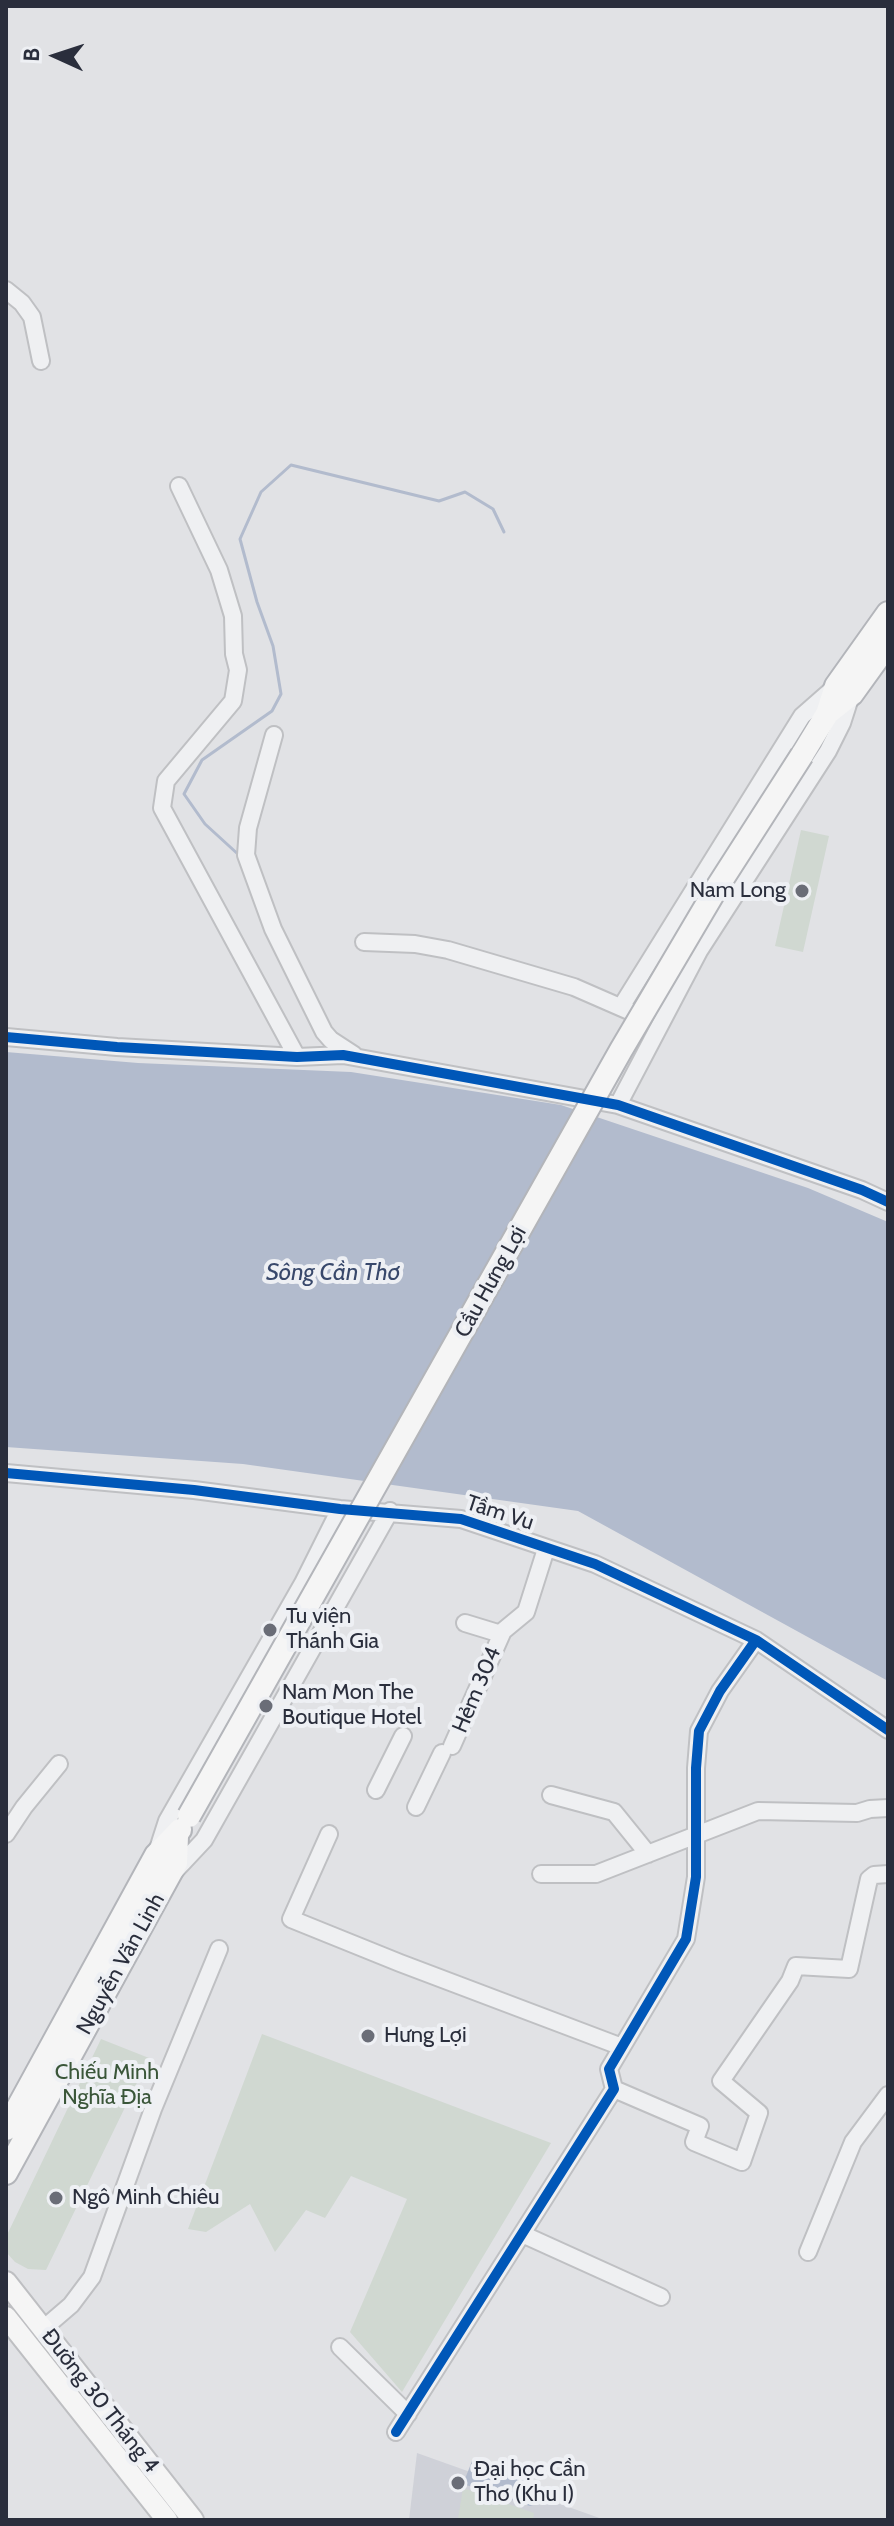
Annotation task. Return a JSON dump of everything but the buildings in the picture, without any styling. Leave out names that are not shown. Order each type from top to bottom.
[{"type":"highway","points":[[844,690],[888,613]]},
{"type":"highway","points":[[844,690],[888,644]]},
{"type":"highway","name":"Cầu Hưng Lợi","points":[[189,1816],[621,1050],[716,889],[844,690]]},
{"type":"highway","name":"Nguyễn Văn Linh","points":[[6,2129],[156,1855],[177,1836],[189,1816]]},
{"type":"highway","name":"Nguyễn Văn Linh","points":[[6,2173],[176,1863],[177,1836]]},
{"type":"main road","name":"Đường 30 Tháng 4","points":[[6,2282],[193,2520]]},
{"type":"main road","name":"Đường 30 Tháng 4","points":[[6,2317],[156,2516]]},
{"type":"main road","points":[[156,2516],[170,2491]]},
{"type":"street","points":[[6,290],[28,309],[32,317],[41,361]]},
{"type":"street","points":[[179,486],[219,570],[233,616],[234,654],[238,670],[233,701],[166,781],[162,808],[302,1057]]},
{"type":"street","points":[[621,1007],[802,716],[844,690]]},
{"type":"street","points":[[618,1105],[699,951],[828,751],[842,723],[844,690]]},
{"type":"street","points":[[274,735],[248,828],[246,855],[273,929],[324,1032],[351,1056]]},
{"type":"street","points":[[364,942],[415,944],[448,950],[574,987],[659,1026]]},
{"type":"street","points":[[6,1037],[117,1047],[302,1057],[351,1056],[618,1105],[862,1190],[888,1202]]},
{"type":"street","name":"Tầm Vu","points":[[6,1473],[461,1519],[595,1564],[756,1640],[888,1730]]},
{"type":"street","points":[[156,1855],[167,1821],[303,1583],[340,1509]]},
{"type":"street","points":[[167,1879],[204,1840],[390,1511]]},
{"type":"street","name":"Hẻm 304","points":[[416,1807],[447,1750],[501,1634],[526,1612],[546,1549]]},
{"type":"street","name":"Hẻm 304","points":[[465,1623],[501,1634]]},
{"type":"street","points":[[396,2432],[614,2089],[609,2069],[686,1939],[695,1889],[699,1731],[720,1691],[756,1640]]},
{"type":"street","points":[[376,1790],[403,1736]]},
{"type":"street","points":[[6,1834],[59,1764]]},
{"type":"street","points":[[551,1795],[614,1812],[648,1854]]},
{"type":"street","points":[[541,1874],[596,1874],[758,1811],[857,1813],[888,1808]]},
{"type":"street","points":[[329,1834],[291,1919],[622,2047]]},
{"type":"street","points":[[614,2089],[700,2126],[694,2142],[742,2162],[759,2113],[721,2081],[790,1981],[796,1966],[849,1969],[869,1879],[874,1875],[888,1874]]},
{"type":"street","points":[[43,2329],[71,2305],[92,2277],[153,2109],[219,1949]]},
{"type":"street","points":[[808,2252],[853,2142],[888,2095]]},
{"type":"street","points":[[522,2234],[661,2297]]},
{"type":"street","points":[[340,2347],[408,2414]]},
{"type":"shaded area","name":"Đại học Cần Thơ (Khu I)","points":[[417,2453],[605,2520],[409,2520]]},
{"type":"green space","name":"Nam Long","points":[[801,830],[829,836],[803,952],[775,946]]},
{"type":"green space","points":[[262,2034],[551,2143],[402,2392],[350,2332],[407,2199],[351,2176],[325,2218],[306,2210],[275,2252],[250,2204],[206,2232],[188,2229]]},
{"type":"green space","name":"Chiếu Minh Nghĩa Địa","points":[[101,2039],[149,2058],[46,2270],[28,2269],[15,2262],[6,2252],[6,2237]]},
{"type":"green space","points":[[463,2488],[534,2513],[533,2520],[458,2519]]},
{"type":"water","name":"Sông Cần Thơ","points":[[6,1052],[138,1063],[351,1072],[561,1105],[808,1188],[888,1222],[888,1681],[578,1511],[243,1464],[6,1447]]},
{"type":"water","points":[[472,2461],[538,2486],[540,2491],[536,2504],[530,2506],[463,2484]]},
{"type":"waterway","points":[[240,856],[205,824],[184,794],[202,760],[272,711],[281,694],[273,646],[240,539],[261,492],[291,465],[439,501],[465,492],[493,509],[504,532]]},
{"type":"cycle path","points":[[6,1037],[297,1057],[343,1055],[618,1105],[862,1190],[888,1202]]},
{"type":"cycle path","points":[[6,1473],[461,1519],[595,1564],[756,1640],[888,1730]]},
{"type":"cycle path","points":[[396,2432],[614,2089],[609,2069],[686,1939],[696,1877],[699,1731],[720,1691],[756,1640]]},
{"type":"place","name":"Nam Long","points":[[802,891]]},
{"type":"place","name":"Tu viện Thánh Gia","points":[[270,1630]]},
{"type":"place","name":"Nam Mon The Boutique Hotel","points":[[266,1706]]},
{"type":"place","name":"Hưng Lợi","points":[[368,2036]]},
{"type":"place","name":"Ngô Minh Chiêu","points":[[56,2198]]},
{"type":"place","name":"Đại học Cần Thơ (Khu I)","points":[[458,2483]]}]
